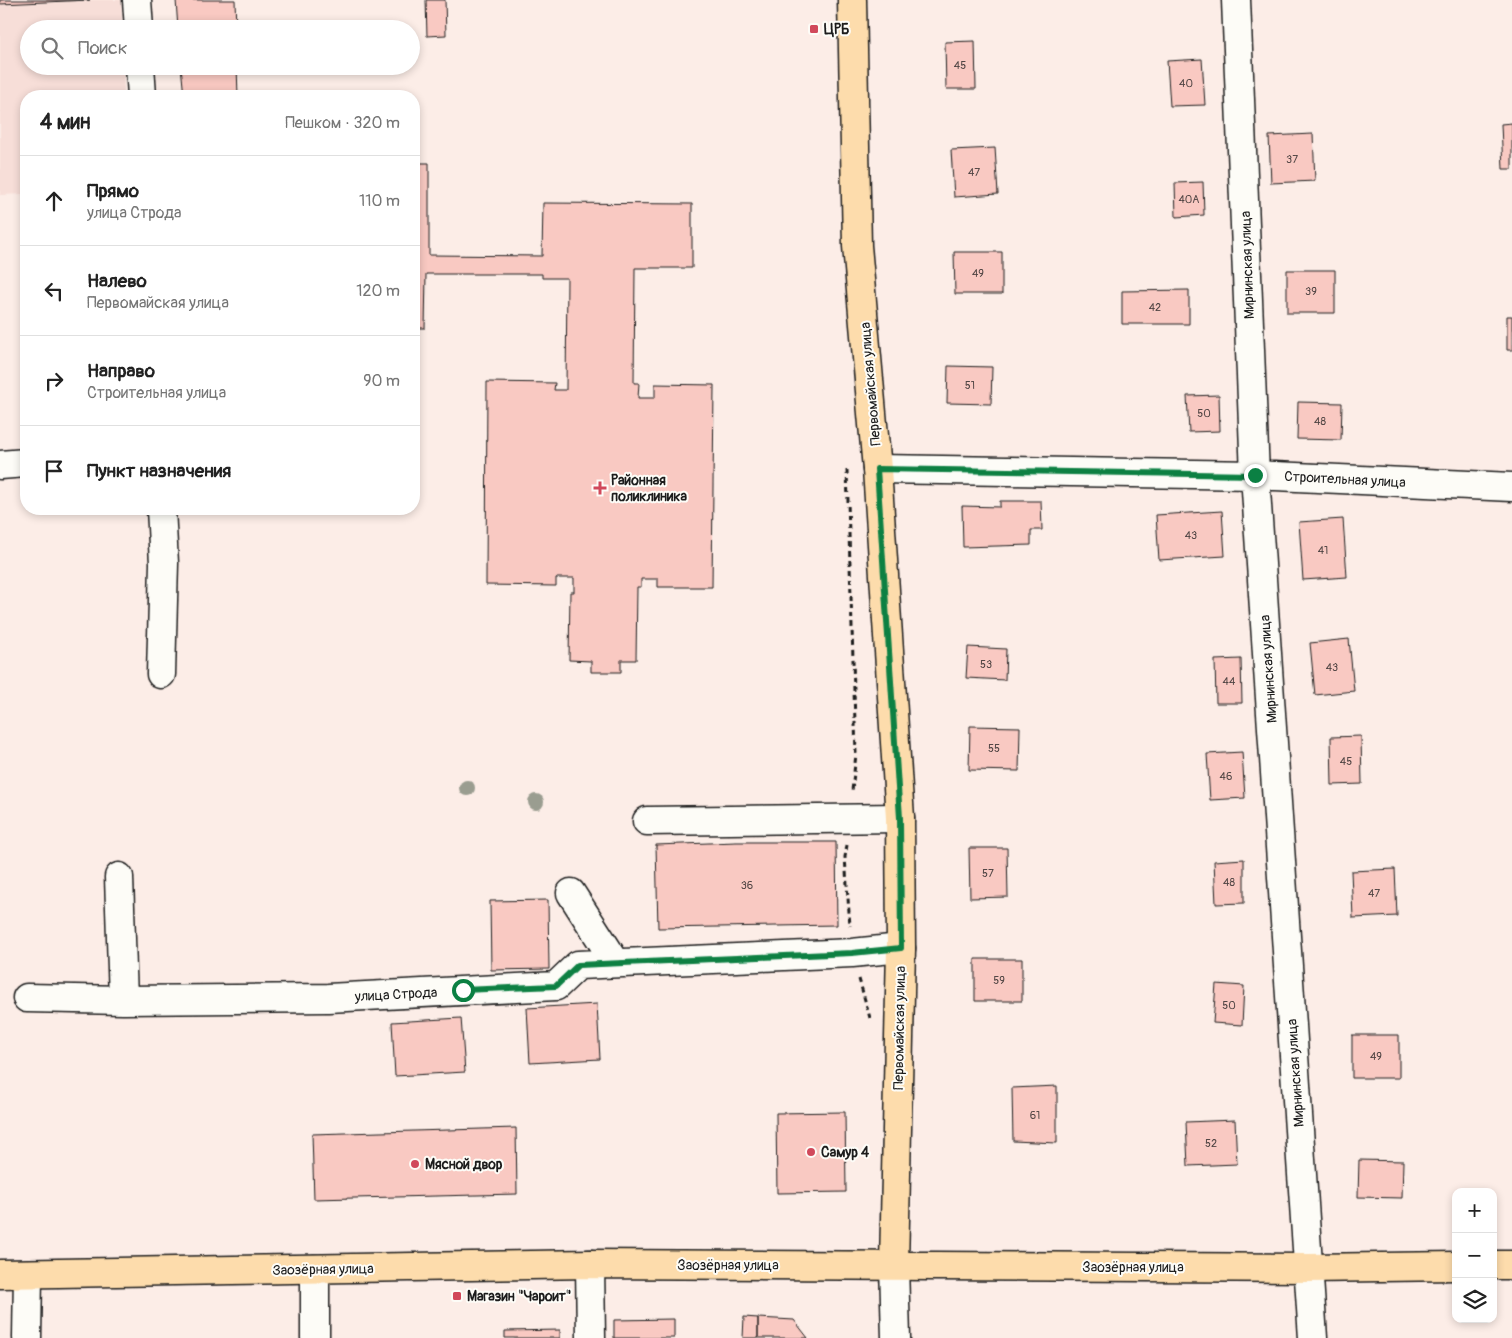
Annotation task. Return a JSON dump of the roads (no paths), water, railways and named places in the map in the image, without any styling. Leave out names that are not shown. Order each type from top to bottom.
[{"type":"main road","name":"Первомайская улица","points":[[852,0],[857,246],[877,469],[900,818],[901,948],[894,1265]]},
{"type":"main road","name":"Заозёрная улица","points":[[0,1274],[590,1264],[1308,1268],[1452,1266]]},
{"type":"main road","points":[[1497,1265],[1512,1265]]},
{"type":"street","points":[[137,0],[138,20]]},
{"type":"street","name":"Мирнинская улица","points":[[1236,0],[1255,475],[1313,1338]]},
{"type":"street","points":[[141,75],[142,90]]},
{"type":"street","points":[[0,465],[20,463]]},
{"type":"street","name":"Строительная улица","points":[[877,469],[1255,475],[1512,487]]},
{"type":"street","points":[[160,674],[164,563],[161,515]]},
{"type":"street","points":[[646,821],[900,818]]},
{"type":"street","points":[[119,877],[123,1000]]},
{"type":"street","points":[[571,892],[616,964]]},
{"type":"street","name":"улица Строда","points":[[28,998],[123,1000],[328,998],[556,986],[578,965],[852,953],[901,948]]},
{"type":"street","points":[[590,1264],[591,1338]]},
{"type":"street","name":"Первомайская улица","points":[[894,1265],[896,1338]]},
{"type":"street","points":[[315,1269],[315,1338]]},
{"type":"street","points":[[27,1338],[28,1274]]},
{"type":"place","name":"ЦРБ","points":[[814,29]]},
{"type":"place","name":"Районная поликлиника","points":[[600,488]]},
{"type":"place","name":"Самур 4","points":[[811,1152]]},
{"type":"place","name":"Мясной двор","points":[[415,1164]]},
{"type":"place","name":"Магазин \"Чароит\"","points":[[457,1296]]}]
